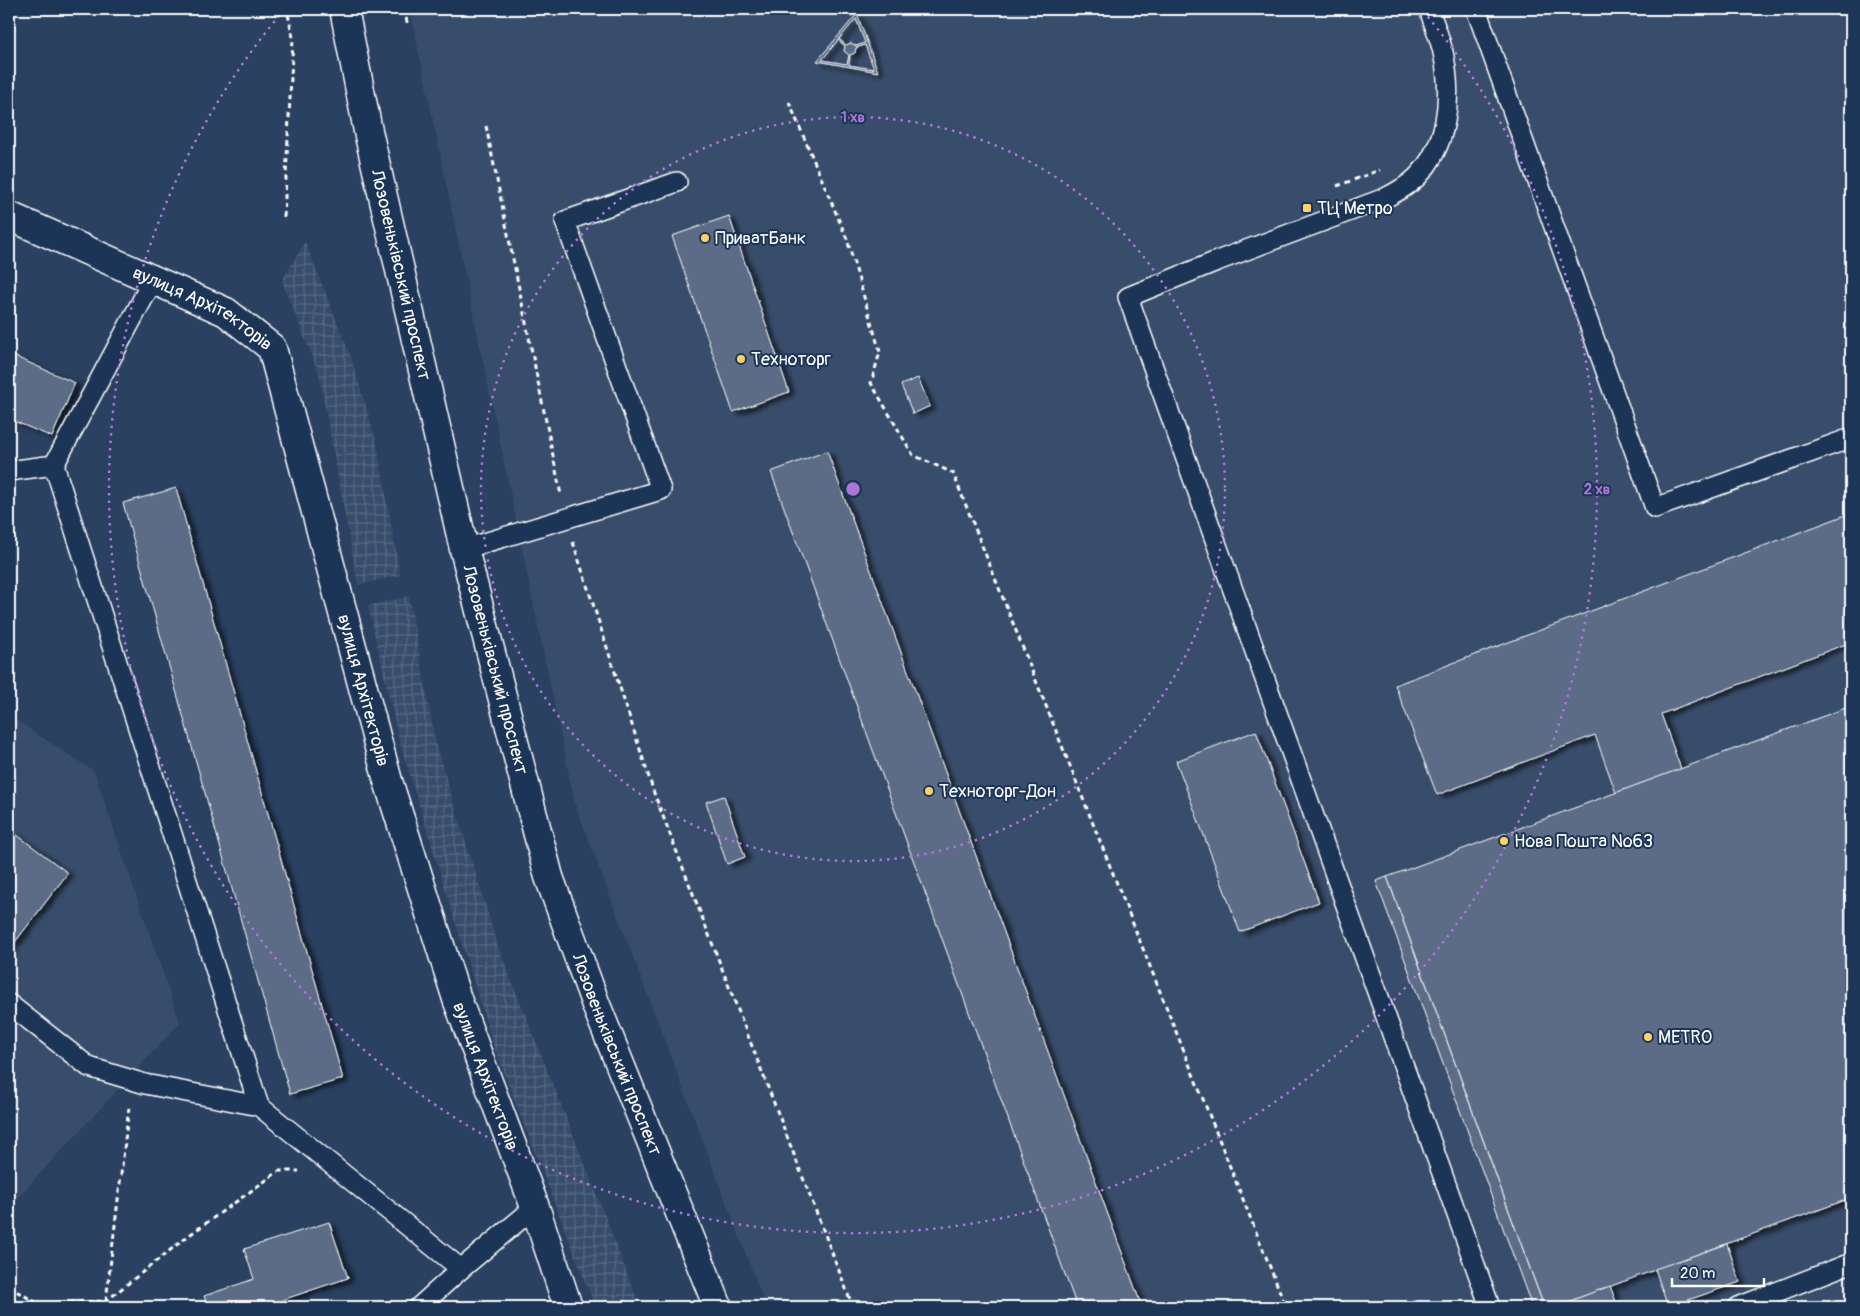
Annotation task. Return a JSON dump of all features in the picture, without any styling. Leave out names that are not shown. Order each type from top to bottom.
[{"type":"main road","name":"Лозовеньківський проспект","points":[[348,14],[368,131],[464,548],[549,877],[596,1005],[718,1307]]},
{"type":"main road","name":"вулиця Архітекторів","points":[[9,216],[226,312],[272,348],[388,781],[457,1000],[535,1207],[568,1307]]},
{"type":"lane","points":[[1429,9],[1444,56],[1448,90],[1443,137],[1433,157],[1417,177],[1401,190],[1385,198],[1128,297],[1490,1307]]},
{"type":"lane","points":[[1476,9],[1655,508],[1851,438]]},
{"type":"lane","points":[[464,548],[660,490],[565,221],[677,182]]},
{"type":"lane","points":[[153,280],[54,465],[259,1106]]},
{"type":"lane","points":[[9,471],[54,465]]},
{"type":"lane","points":[[9,1004],[89,1067],[145,1084],[259,1106],[461,1269]]},
{"type":"lane","points":[[420,1307],[461,1269],[535,1207]]},
{"type":"lane","points":[[1738,1307],[1851,1262]]},
{"type":"path","points":[[284,217],[294,38],[287,9]]},
{"type":"path","points":[[404,9],[407,23]]},
{"type":"path","points":[[789,102],[846,239],[880,352],[871,383],[913,455],[953,473],[1286,1307]]},
{"type":"path","points":[[486,126],[565,518],[654,793],[853,1307]]},
{"type":"path","points":[[106,1301],[130,1104],[145,1084]]},
{"type":"path","points":[[100,1307],[188,1236],[279,1171],[339,1171]]},
{"type":"path","points":[[9,1287],[39,1304]]},
{"type":"path","points":[[34,1307],[39,1304],[106,1301]]},
{"type":"shaded area","points":[[410,9],[1851,9],[1851,1307],[766,1307],[575,804]]},
{"type":"shaded area","points":[[305,242],[351,357],[377,444],[400,575],[358,585],[319,374],[282,281]]},
{"type":"shaded area","points":[[409,596],[436,746],[499,949],[640,1307],[595,1307],[494,1047],[400,743],[368,606]]},
{"type":"shaded area","points":[[9,716],[94,771],[180,1023],[9,1207]]},
{"type":"building","points":[[857,14],[878,72],[817,61]],"holes":[[[856,19],[865,43],[856,46],[851,43],[846,45],[839,39]],[[838,40],[845,46],[844,51],[849,55],[847,64],[822,60]],[[865,45],[874,69],[849,65],[850,55],[855,53],[856,48]]]},
{"type":"building","points":[[729,216],[789,392],[733,412],[672,236]]},
{"type":"building","points":[[9,354],[75,383],[52,437],[9,419]]},
{"type":"building","points":[[918,378],[930,406],[913,414],[901,385]]},
{"type":"building","points":[[827,451],[1142,1307],[1077,1307],[771,472]]},
{"type":"building","points":[[176,488],[343,1079],[290,1094],[123,503]]},
{"type":"building","points":[[1851,513],[1851,642],[1661,714],[1681,769],[1616,793],[1595,735],[1437,795],[1395,685]]},
{"type":"building","name":"METRO","points":[[1851,706],[1851,1198],[1554,1307],[1544,1307],[1387,877]]},
{"type":"building","points":[[1256,731],[1319,902],[1240,932],[1176,761]]},
{"type":"building","points":[[724,796],[745,857],[727,864],[706,802]]},
{"type":"building","points":[[13,832],[68,873],[9,950],[9,838]]},
{"type":"building","points":[[1387,877],[1544,1307],[1532,1307],[1376,881]]},
{"type":"building","points":[[329,1222],[348,1278],[282,1300],[284,1307],[208,1307],[204,1296],[254,1279],[244,1249]]},
{"type":"building","points":[[1727,1244],[1740,1282],[1668,1307],[1655,1269]]},
{"type":"building","points":[[1610,1286],[1618,1307],[1554,1307]]},
{"type":"place","name":"ТЦ Метро","points":[[1307,208]]},
{"type":"place","name":"ПриватБанк","points":[[705,238]]},
{"type":"place","name":"Техноторг","points":[[741,359]]},
{"type":"place","name":"Техноторг-Дон","points":[[929,791]]},
{"type":"place","name":"Нова Пошта №63","points":[[1504,841]]},
{"type":"place","name":"METRO","points":[[1648,1037]]}]
